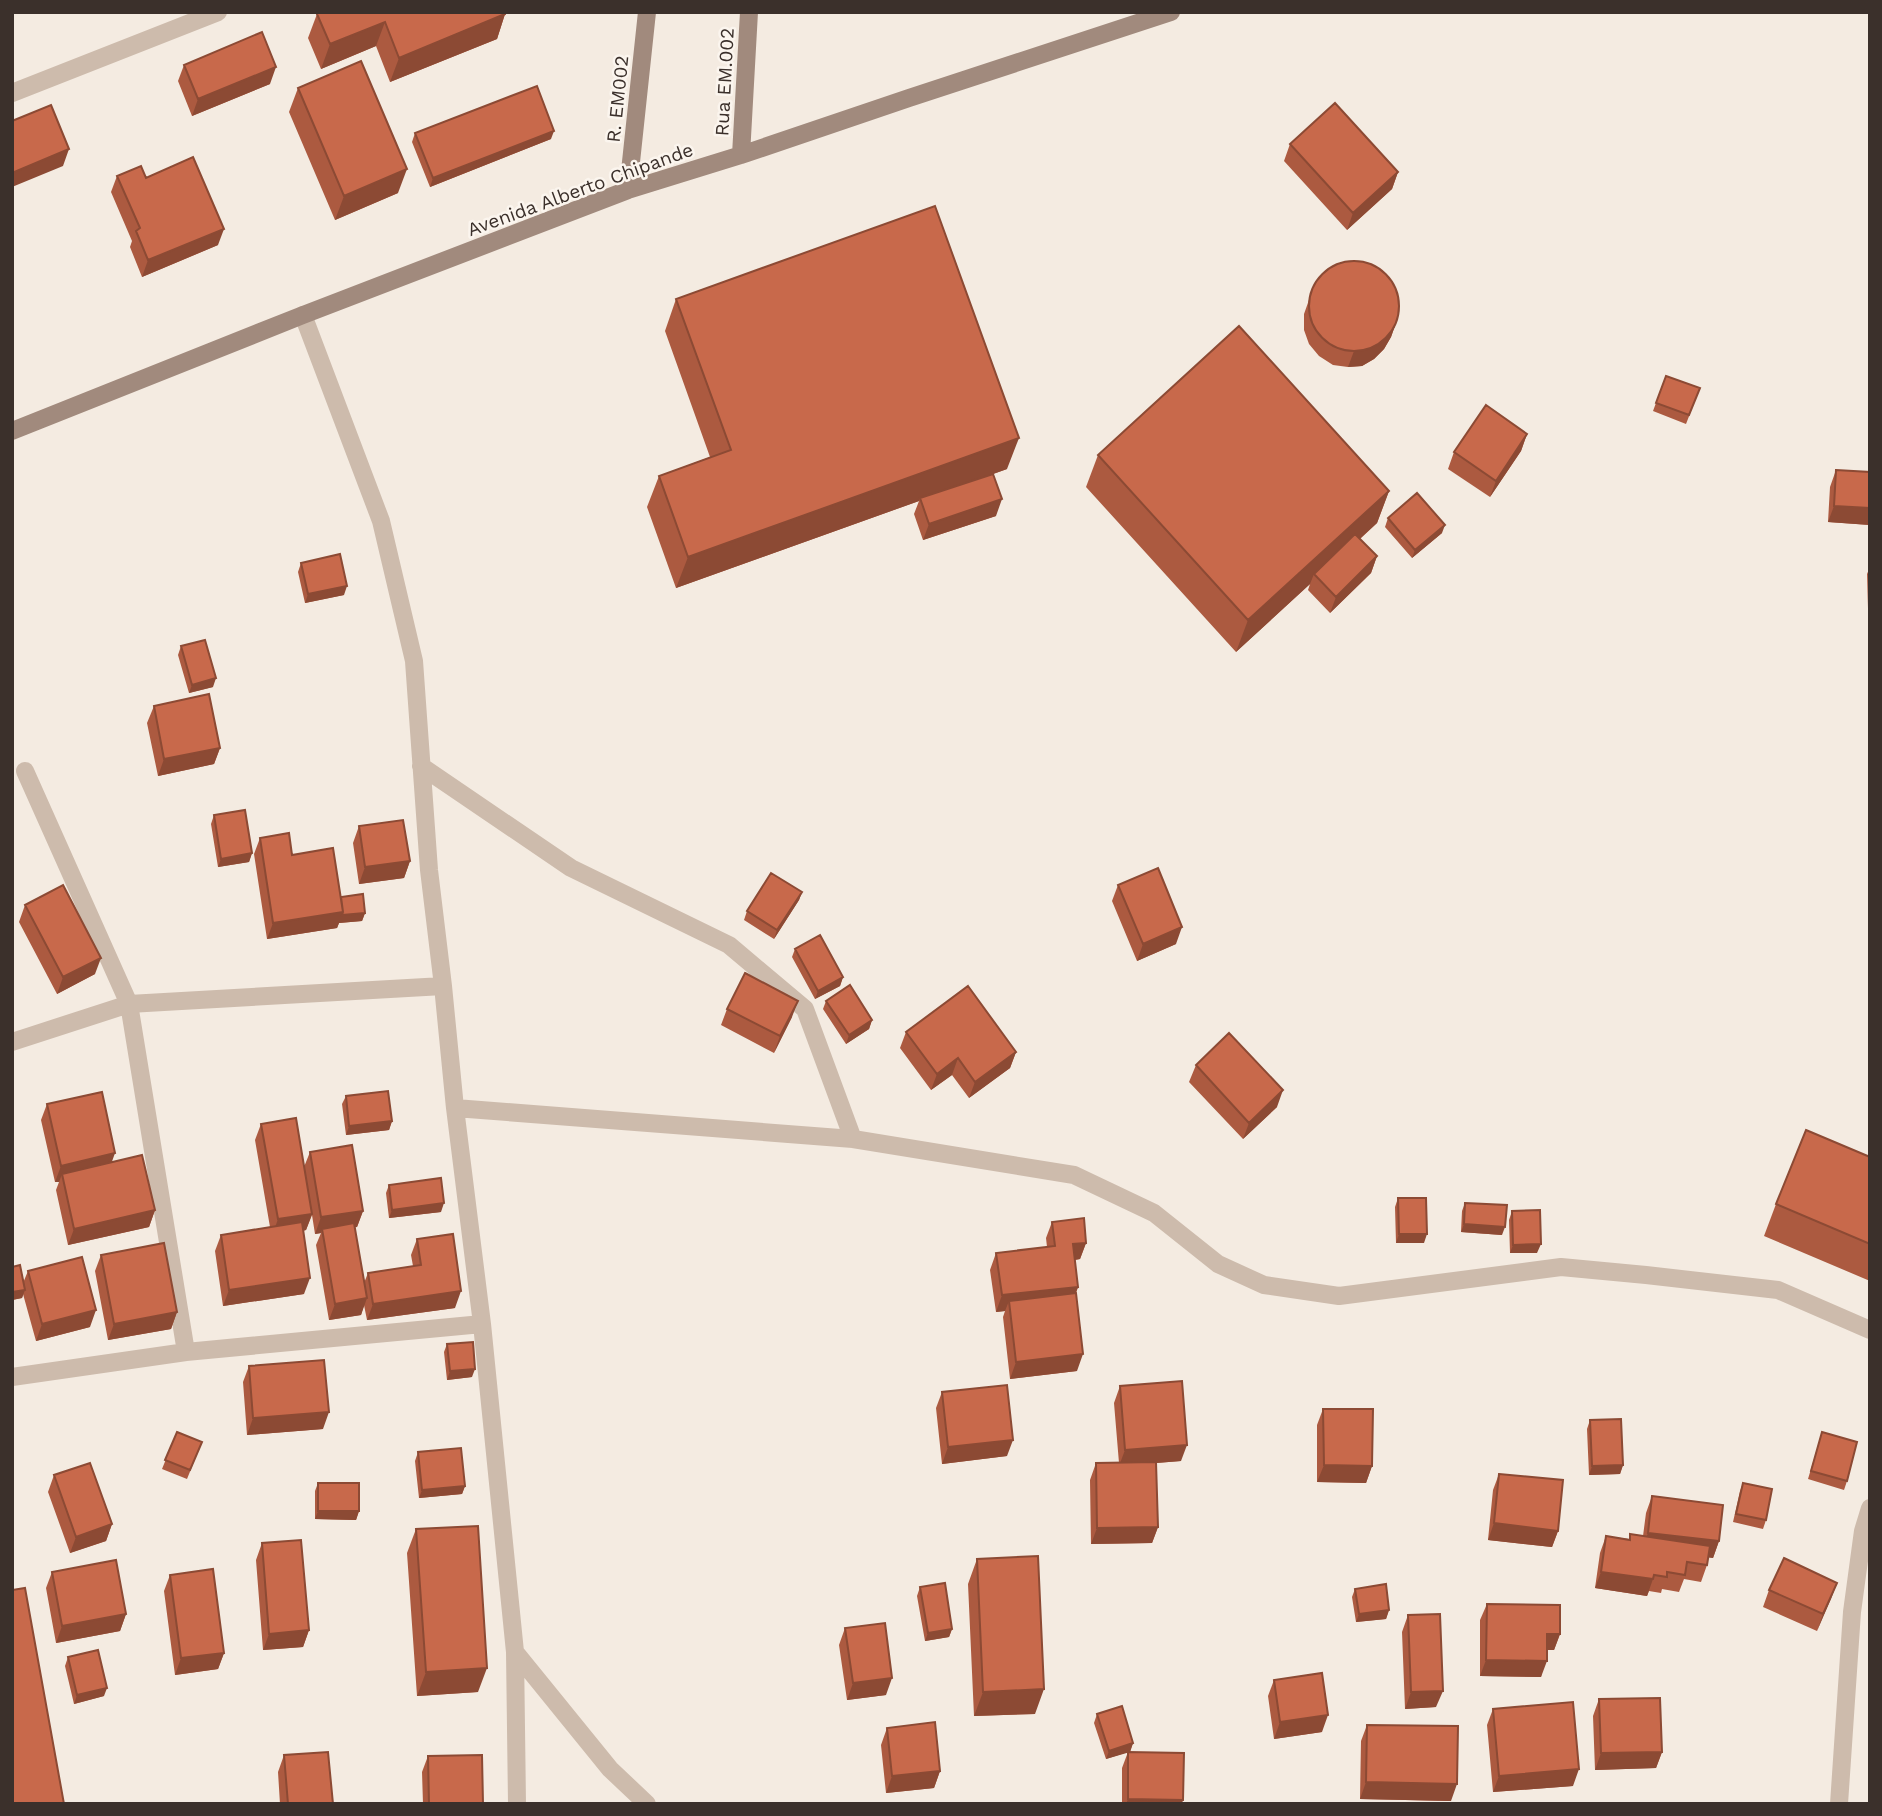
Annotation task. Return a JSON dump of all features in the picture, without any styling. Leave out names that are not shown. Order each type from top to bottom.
[{"type":"main road","name":"R. EM002","points":[[628,190],[648,12]]},
{"type":"main road","name":"Rua EM.002","points":[[741,155],[749,12]]},
{"type":"main road","name":"Avenida Alberto Chipande","points":[[12,431],[628,190],[1171,12]]},
{"type":"street","points":[[12,93],[218,12]]},
{"type":"street","points":[[303,315],[381,521],[414,661],[429,870],[482,1324],[515,1652],[517,1804]]},
{"type":"street","points":[[421,765],[571,868],[729,945],[805,1009],[853,1139]]},
{"type":"street","points":[[25,771],[129,1004],[186,1352]]},
{"type":"street","points":[[12,1041],[129,1004],[443,985]]},
{"type":"street","points":[[455,1108],[853,1139],[1074,1175],[1154,1213],[1219,1264],[1264,1285],[1339,1296],[1561,1267],[1778,1290],[1870,1330]]},
{"type":"street","points":[[12,1377],[186,1352],[482,1324]]},
{"type":"street","points":[[1838,1803],[1852,1612],[1863,1531],[1870,1508]]},
{"type":"street","points":[[515,1652],[610,1769],[646,1804]]},
{"type":"building","points":[[317,14],[505,14],[399,58],[385,22],[330,44]]},
{"type":"building","points":[[262,32],[276,67],[198,99],[184,65]]},
{"type":"building","points":[[361,61],[407,169],[344,196],[298,88]]},
{"type":"building","points":[[537,86],[554,131],[433,178],[415,133]]},
{"type":"building","points":[[1335,103],[1398,172],[1353,213],[1290,144]]},
{"type":"building","points":[[51,105],[69,149],[12,173],[12,121]]},
{"type":"building","points":[[193,157],[224,229],[148,260],[136,231],[140,228],[117,176],[141,166],[146,178]]},
{"type":"building","points":[[935,206],[1019,438],[688,557],[659,476],[731,450],[676,299]]},
{"type":"building","points":[[1354,261],[1371,265],[1386,274],[1395,289],[1399,306],[1395,323],[1386,338],[1371,347],[1354,351],[1337,347],[1322,338],[1313,323],[1309,306],[1313,289],[1322,274],[1337,265]]},
{"type":"building","points":[[1239,326],[1389,491],[1248,620],[1098,455]]},
{"type":"building","points":[[1666,376],[1700,388],[1689,415],[1656,403]]},
{"type":"building","points":[[1486,405],[1527,434],[1496,481],[1454,452]]},
{"type":"building","points":[[1836,470],[1870,472],[1870,508],[1834,506]]},
{"type":"building","points":[[993,474],[1002,499],[929,524],[920,498]]},
{"type":"building","points":[[1417,493],[1445,525],[1415,550],[1388,518]]},
{"type":"building","points":[[1355,534],[1377,556],[1336,597],[1314,574]]},
{"type":"building","points":[[340,554],[347,586],[308,594],[301,563]]},
{"type":"building","points":[[205,640],[216,678],[192,685],[181,646]]},
{"type":"building","points":[[209,694],[220,748],[164,759],[154,706]]},
{"type":"building","points":[[245,810],[252,853],[221,859],[214,815]]},
{"type":"building","points":[[403,820],[410,861],[365,867],[359,826]]},
{"type":"building","points":[[289,833],[292,855],[333,848],[343,912],[273,923],[260,838]]},
{"type":"building","points":[[1158,868],[1182,927],[1143,944],[1118,885]]},
{"type":"building","points":[[771,873],[802,892],[777,930],[747,911]]},
{"type":"building","points":[[63,885],[101,958],[63,977],[25,905]]},
{"type":"building","points":[[363,894],[365,913],[342,915],[341,897]]},
{"type":"building","points":[[820,935],[843,977],[818,991],[795,949]]},
{"type":"building","points":[[745,973],[798,1001],[780,1036],[727,1009]]},
{"type":"building","points":[[850,985],[872,1020],[849,1035],[826,1001]]},
{"type":"building","points":[[968,986],[1016,1052],[975,1082],[958,1058],[937,1074],[906,1032]]},
{"type":"building","points":[[1229,1033],[1283,1090],[1249,1123],[1196,1065]]},
{"type":"building","points":[[388,1091],[392,1121],[349,1126],[346,1096]]},
{"type":"building","points":[[102,1092],[115,1153],[61,1166],[47,1104]]},
{"type":"building","points":[[296,1118],[312,1214],[278,1219],[261,1124]]},
{"type":"building","points":[[1806,1130],[1870,1157],[1870,1244],[1776,1204]]},
{"type":"building","points":[[352,1145],[363,1211],[321,1217],[310,1152]]},
{"type":"building","points":[[142,1155],[155,1210],[74,1229],[62,1174]]},
{"type":"building","points":[[441,1178],[444,1203],[392,1210],[389,1185]]},
{"type":"building","points":[[1398,1198],[1426,1198],[1427,1234],[1399,1234]]},
{"type":"building","points":[[1465,1203],[1507,1205],[1505,1227],[1464,1224]]},
{"type":"building","points":[[1540,1210],[1541,1244],[1513,1245],[1512,1211]]},
{"type":"building","points":[[1084,1218],[1086,1243],[1073,1244],[1078,1287],[1002,1295],[996,1253],[1055,1246],[1052,1222]]},
{"type":"building","points":[[302,1222],[310,1278],[229,1290],[221,1235]]},
{"type":"building","points":[[354,1223],[367,1298],[335,1304],[322,1229]]},
{"type":"building","points":[[453,1234],[461,1291],[373,1304],[368,1273],[421,1265],[417,1239]]},
{"type":"building","points":[[164,1243],[177,1312],[114,1324],[101,1255]]},
{"type":"building","points":[[82,1257],[96,1310],[42,1324],[28,1271]]},
{"type":"building","points":[[20,1265],[25,1290],[12,1292],[12,1267]]},
{"type":"building","points":[[1076,1293],[1083,1354],[1016,1362],[1009,1301]]},
{"type":"building","points":[[473,1342],[475,1369],[450,1371],[447,1344]]},
{"type":"building","points":[[324,1360],[329,1412],[253,1418],[249,1366]]},
{"type":"building","points":[[1182,1381],[1187,1445],[1125,1450],[1120,1386]]},
{"type":"building","points":[[1007,1385],[1013,1440],[948,1447],[942,1392]]},
{"type":"building","points":[[1323,1409],[1373,1409],[1372,1466],[1324,1465]]},
{"type":"building","points":[[1621,1419],[1623,1465],[1592,1466],[1590,1420]]},
{"type":"building","points":[[177,1432],[202,1442],[190,1470],[165,1460]]},
{"type":"building","points":[[1822,1432],[1857,1442],[1847,1481],[1811,1471]]},
{"type":"building","points":[[461,1448],[465,1486],[422,1490],[418,1452]]},
{"type":"building","points":[[1156,1462],[1158,1527],[1097,1528],[1096,1463]]},
{"type":"building","points":[[90,1463],[112,1524],[76,1537],[54,1475]]},
{"type":"building","points":[[1499,1474],[1563,1480],[1558,1531],[1494,1523]]},
{"type":"building","points":[[318,1483],[359,1483],[359,1511],[318,1511]]},
{"type":"building","points":[[1743,1483],[1772,1489],[1766,1520],[1736,1514]]},
{"type":"building","points":[[1652,1496],[1723,1505],[1719,1541],[1648,1533]]},
{"type":"building","points":[[478,1526],[487,1668],[426,1672],[416,1529]]},
{"type":"building","points":[[1630,1534],[1710,1546],[1707,1565],[1687,1562],[1685,1575],[1667,1572],[1667,1577],[1654,1575],[1653,1579],[1601,1572],[1606,1536],[1630,1540]]},
{"type":"building","points":[[301,1540],[309,1630],[269,1634],[262,1543]]},
{"type":"building","points":[[1038,1556],[1044,1689],[983,1692],[977,1559]]},
{"type":"building","points":[[1784,1558],[1837,1583],[1823,1614],[1769,1590]]},
{"type":"building","points":[[116,1560],[126,1614],[62,1626],[52,1572]]},
{"type":"building","points":[[213,1569],[224,1653],[181,1658],[170,1575]]},
{"type":"building","points":[[945,1583],[952,1629],[928,1633],[920,1587]]},
{"type":"building","points":[[1386,1584],[1389,1610],[1359,1614],[1355,1589]]},
{"type":"building","points":[[25,1588],[64,1804],[12,1804],[12,1590]]},
{"type":"building","points":[[1487,1604],[1560,1605],[1560,1634],[1547,1634],[1547,1661],[1486,1660]]},
{"type":"building","points":[[1440,1614],[1443,1691],[1411,1692],[1408,1615]]},
{"type":"building","points":[[885,1623],[892,1678],[853,1683],[845,1628]]},
{"type":"building","points":[[98,1650],[107,1688],[77,1695],[68,1657]]},
{"type":"building","points":[[1322,1673],[1328,1715],[1280,1722],[1274,1680]]},
{"type":"building","points":[[1660,1698],[1662,1752],[1601,1753],[1599,1699]]},
{"type":"building","points":[[1573,1702],[1579,1769],[1499,1776],[1493,1709]]},
{"type":"building","points":[[1122,1706],[1133,1743],[1109,1751],[1097,1714]]},
{"type":"building","points":[[935,1722],[940,1771],[892,1776],[887,1728]]},
{"type":"building","points":[[1367,1725],[1458,1726],[1457,1784],[1366,1782]]},
{"type":"building","points":[[328,1752],[333,1804],[288,1804],[284,1755]]},
{"type":"building","points":[[1128,1752],[1184,1753],[1183,1800],[1128,1799]]},
{"type":"building","points":[[482,1755],[483,1804],[429,1804],[428,1756]]}]
